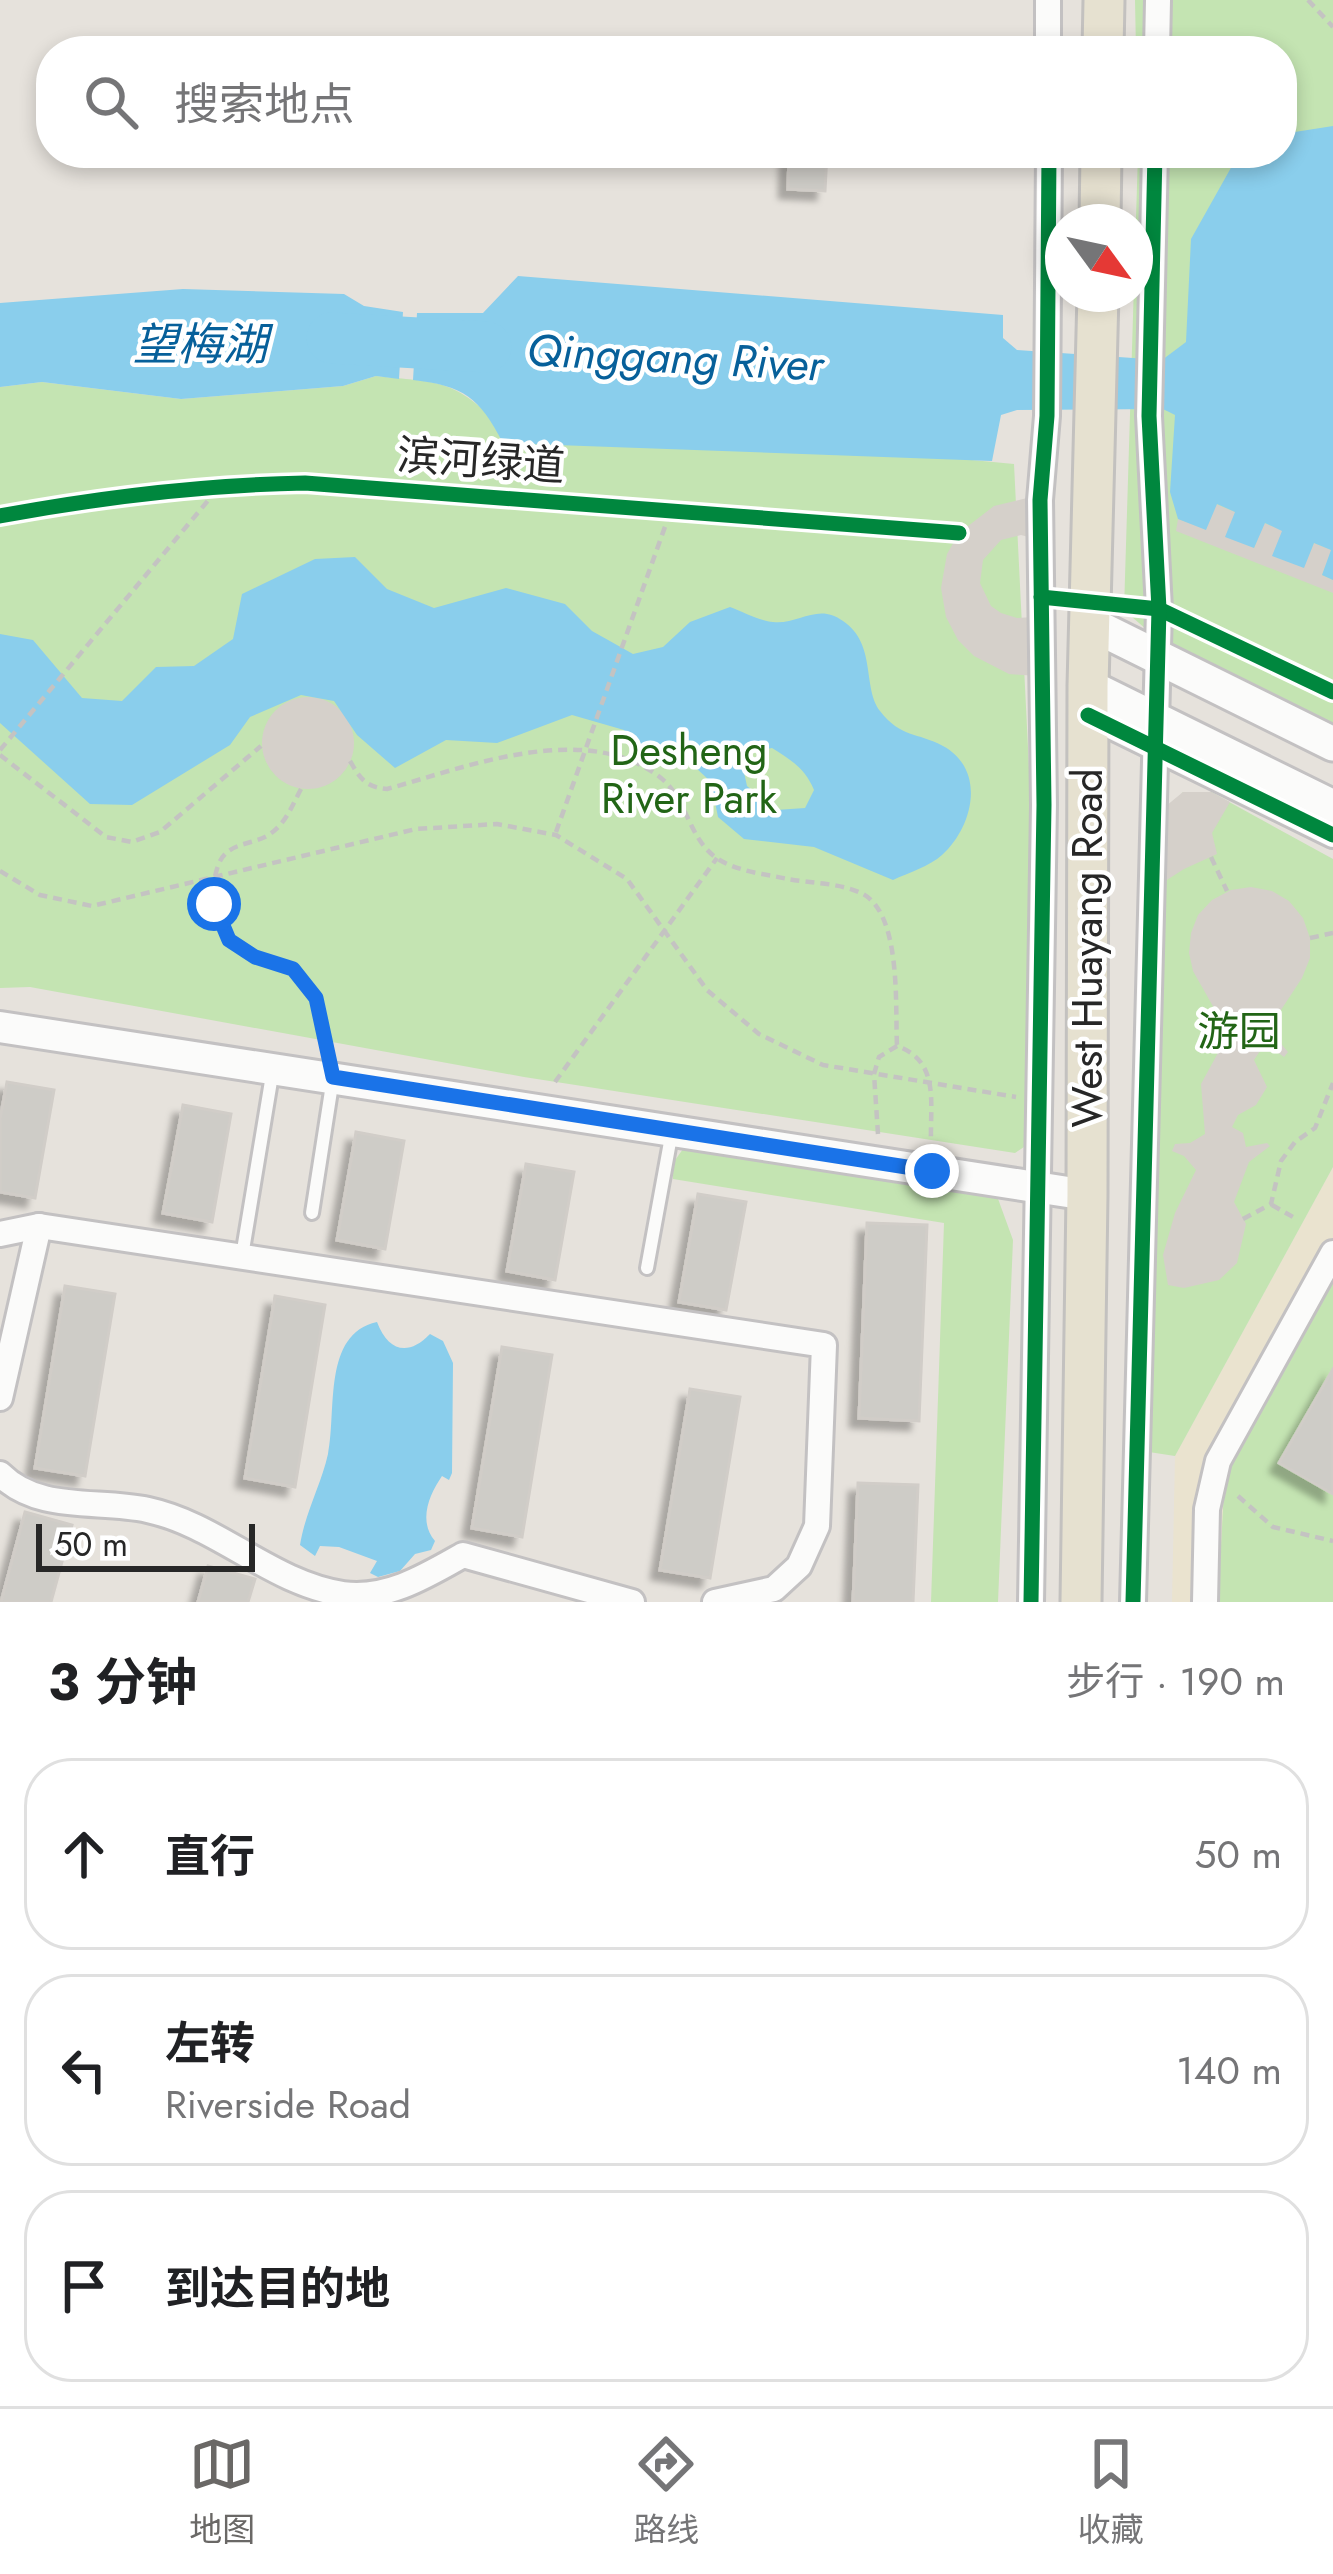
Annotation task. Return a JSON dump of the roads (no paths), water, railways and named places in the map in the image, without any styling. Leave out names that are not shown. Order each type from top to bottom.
[{"type":"main road","points":[[1103,36],[1104,0]]},
{"type":"main road","points":[[1100,204],[1101,168]]},
{"type":"main road","name":"West Huayang Road","points":[[1081,1602],[1088,700],[1098,312]]},
{"type":"main road","points":[[1090,624],[1333,744]]},
{"type":"main road","points":[[1088,700],[1155,735],[1333,807]]},
{"type":"street","points":[[1048,0],[1048,36]]},
{"type":"street","points":[[1157,36],[1158,0]]},
{"type":"street","points":[[1031,1602],[1044,806],[1040,500],[1047,416],[1049,168]]},
{"type":"street","points":[[1133,1602],[1157,658],[1149,416],[1154,168]]},
{"type":"street","points":[[1155,735],[1333,835]]},
{"type":"street","points":[[0,1027],[1087,1195]]},
{"type":"street","points":[[0,1398],[38,1226]]},
{"type":"street","points":[[0,1234],[38,1226],[824,1345],[817,1526],[799,1566],[774,1588],[716,1602]]},
{"type":"street","points":[[1205,1602],[1208,1509],[1224,1444],[1333,1253]]},
{"type":"street","points":[[0,1474],[17,1491],[49,1500],[149,1510],[186,1522],[275,1570],[345,1594],[383,1593],[420,1580],[463,1555],[632,1602]]},
{"type":"lane","points":[[242,1256],[274,1068]]},
{"type":"lane","points":[[312,1214],[333,1077]]},
{"type":"lane","points":[[647,1268],[672,1130]]},
{"type":"water","points":[[1333,126],[1333,580],[1322,575],[1331,550],[1314,543],[1304,568],[1272,556],[1282,531],[1265,523],[1254,548],[1225,537],[1235,512],[1217,504],[1206,530],[1178,519],[1170,492],[1175,415],[1163,409],[1017,410],[1001,415],[992,461],[503,443],[468,396],[413,380],[417,313],[483,313],[518,276],[1003,315],[1003,338],[1017,350],[1162,360],[1186,342],[1191,239],[1231,168],[1297,168],[1297,132]]},
{"type":"water","name":"望梅湖","points":[[183,289],[344,294],[364,306],[403,312],[399,379],[376,376],[343,386],[181,399],[42,382],[0,387],[0,303]]},
{"type":"water","points":[[355,557],[387,589],[434,608],[506,588],[565,604],[592,631],[633,654],[663,647],[690,622],[730,607],[773,622],[816,614],[834,616],[861,641],[880,711],[902,730],[943,746],[966,769],[971,799],[968,815],[942,855],[893,880],[814,847],[744,839],[718,817],[711,782],[695,767],[674,755],[633,745],[624,730],[572,715],[497,743],[446,740],[395,768],[357,735],[334,701],[301,695],[250,717],[230,745],[132,805],[90,804],[0,723],[0,634],[33,640],[82,698],[122,701],[156,667],[194,666],[233,639],[242,594],[315,559]],"holes":[[[772,748],[802,770],[810,782],[814,790],[805,808],[776,810],[747,786],[742,763],[753,752]]]},
{"type":"water","points":[[377,1322],[399,1348],[414,1346],[430,1334],[443,1341],[453,1363],[452,1473],[449,1480],[442,1476],[437,1483],[426,1517],[435,1541],[431,1550],[415,1554],[400,1571],[378,1577],[370,1573],[377,1561],[339,1547],[320,1546],[315,1556],[300,1545],[328,1454],[340,1358],[359,1329]]},
{"type":"waterway","name":"Qinggang River","points":[[332,338],[486,347]]},
{"type":"park label","name":"Desheng River Park","points":[[689,774]]},
{"type":"park label","name":"游园","points":[[1239,1031]]}]
